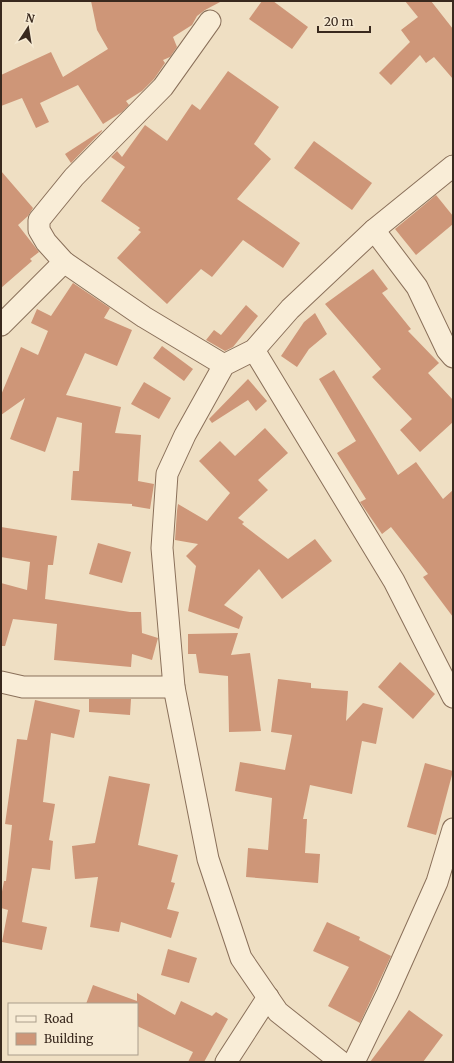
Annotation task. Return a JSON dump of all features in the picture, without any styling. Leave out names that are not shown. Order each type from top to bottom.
[{"type":"street","points":[[210,21],[163,87],[74,177],[39,220],[39,230],[46,242],[64,262],[144,316],[224,365]]},
{"type":"street","points":[[341,1062],[278,1012],[241,958],[208,859],[174,687],[162,548],[167,474],[185,435],[224,365],[254,350],[290,309],[374,230],[453,166]]},
{"type":"street","points":[[374,230],[417,287],[447,350],[453,357]]},
{"type":"street","points":[[1,325],[64,262]]},
{"type":"street","points":[[254,350],[394,581],[453,697]]},
{"type":"street","points":[[1,682],[22,686],[174,687]]},
{"type":"street","points":[[354,1062],[388,994],[437,882],[453,829]]},
{"type":"street","points":[[226,1062],[268,997]]},
{"type":"building","points":[[91,1],[222,1],[205,10],[197,16],[192,25],[173,37],[177,47],[170,57],[163,60],[165,63],[154,79],[142,91],[126,101],[129,105],[122,112],[103,124],[78,85],[40,103],[49,122],[36,128],[22,98],[1,106],[1,75],[51,52],[63,77],[108,49],[97,30]]},
{"type":"building","points":[[262,1],[273,1],[308,27],[292,49],[249,19]]},
{"type":"building","points":[[405,1],[431,1],[453,29],[453,79],[434,57],[426,63],[420,55],[391,85],[379,73],[410,42],[401,30],[418,17]]},
{"type":"building","points":[[228,71],[279,107],[254,144],[271,159],[237,199],[300,243],[283,268],[243,240],[212,277],[201,269],[167,304],[117,258],[141,232],[138,230],[140,228],[101,201],[125,167],[111,157],[117,151],[122,157],[145,125],[167,141],[192,104],[200,110]]},
{"type":"building","points":[[102,131],[71,163],[65,154]]},
{"type":"building","points":[[314,141],[372,183],[352,210],[294,168]]},
{"type":"building","points":[[1,171],[33,208],[28,216],[18,225],[39,252],[30,259],[32,261],[1,288]]},
{"type":"building","points":[[436,195],[453,216],[453,224],[416,255],[395,229]]},
{"type":"building","points":[[373,269],[388,289],[382,293],[411,329],[408,331],[439,363],[428,373],[453,400],[453,422],[420,452],[400,430],[412,419],[372,377],[381,369],[325,304]]},
{"type":"building","points":[[73,283],[110,308],[104,318],[132,330],[117,366],[85,353],[66,395],[121,407],[115,433],[141,435],[138,481],[154,484],[150,509],[132,506],[132,504],[71,500],[73,471],[79,471],[82,423],[57,417],[45,452],[10,439],[25,398],[1,415],[1,395],[21,347],[38,355],[48,331],[31,323],[37,309],[51,316]]},
{"type":"building","points":[[246,305],[258,316],[233,347],[225,351],[206,340],[214,330],[221,335]]},
{"type":"building","points":[[315,313],[327,334],[309,349],[297,367],[281,356],[304,322]]},
{"type":"building","points":[[162,346],[193,369],[184,381],[153,358]]},
{"type":"building","points":[[334,370],[398,475],[416,462],[443,499],[453,490],[453,617],[423,577],[428,574],[391,527],[382,534],[360,502],[366,499],[337,453],[356,441],[319,379]]},
{"type":"building","points":[[248,379],[267,401],[256,411],[248,400],[212,423],[209,419]]},
{"type":"building","points":[[144,382],[171,398],[159,419],[131,404]]},
{"type":"building","points":[[265,428],[288,453],[258,480],[268,490],[238,518],[244,522],[242,524],[288,559],[315,539],[332,561],[282,599],[259,569],[224,605],[243,617],[239,629],[188,611],[196,566],[186,556],[198,544],[175,540],[177,511],[178,504],[207,521],[230,493],[199,461],[220,441],[235,456]]},
{"type":"building","points":[[1,527],[57,536],[53,565],[48,565],[45,599],[130,612],[141,612],[142,633],[158,638],[152,660],[132,654],[131,667],[54,660],[57,624],[13,619],[5,646],[1,646],[1,583],[27,590],[30,562],[1,557]]},
{"type":"building","points":[[98,543],[131,552],[122,583],[89,574]]},
{"type":"building","points":[[238,633],[231,655],[250,653],[261,731],[229,732],[228,676],[199,673],[196,654],[188,654],[188,634]]},
{"type":"building","points":[[400,662],[435,694],[413,719],[378,687]]},
{"type":"building","points":[[278,679],[311,683],[311,688],[348,691],[346,721],[363,703],[383,708],[376,744],[362,741],[352,794],[310,785],[303,819],[307,819],[305,853],[320,854],[318,883],[246,877],[248,848],[268,850],[272,798],[235,791],[240,762],[285,770],[292,735],[271,732]]},
{"type":"building","points":[[89,699],[131,699],[130,715],[89,712]]},
{"type":"building","points":[[35,700],[80,710],[74,738],[51,733],[43,802],[55,804],[49,840],[53,841],[50,870],[32,868],[22,922],[47,927],[42,950],[2,942],[8,910],[1,908],[1,897],[4,881],[6,881],[12,825],[5,824],[17,739],[27,740]]},
{"type":"building","points":[[425,763],[453,771],[436,835],[407,827]]},
{"type":"building","points":[[109,776],[150,784],[138,845],[178,855],[171,882],[175,883],[167,909],[179,912],[171,938],[121,922],[119,932],[90,927],[98,877],[75,879],[72,846],[95,843]]},
{"type":"building","points":[[327,922],[360,937],[359,940],[391,956],[360,1023],[328,1006],[349,967],[313,951]]},
{"type":"building","points":[[168,949],[197,958],[189,983],[161,975]]},
{"type":"building","points":[[93,985],[137,1001],[137,993],[175,1015],[181,1001],[212,1016],[216,1012],[228,1019],[204,1062],[188,1062],[193,1052],[138,1026],[138,1003],[86,1003]]},
{"type":"building","points":[[409,1010],[443,1035],[423,1062],[370,1062]]}]
